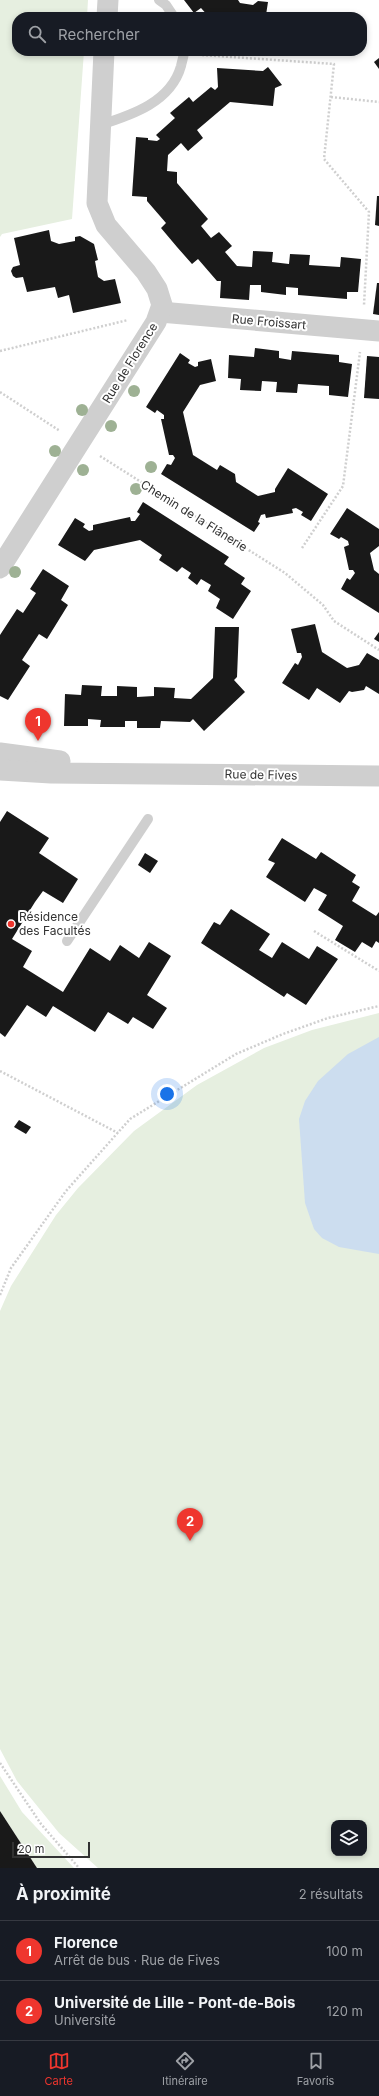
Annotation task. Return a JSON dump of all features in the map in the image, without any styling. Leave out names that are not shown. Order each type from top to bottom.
[{"type":"street","points":[[107,12],[108,0]]},
{"type":"street","name":"Rue de Florence","points":[[0,568],[156,322],[160,312],[161,300],[154,283],[108,228],[99,211],[97,196],[104,56]]},
{"type":"street","name":"Rue Froissart","points":[[160,312],[379,331]]},
{"type":"street","name":"Rue de Fives","points":[[0,753],[144,773]]},
{"type":"street","name":"Rue de Fives","points":[[0,770],[51,773],[379,776]]},
{"type":"lane","points":[[159,0],[166,5],[171,12]]},
{"type":"lane","points":[[100,125],[127,117],[154,103],[169,89],[179,72],[183,56]]},
{"type":"lane","points":[[67,941],[148,819]]},
{"type":"path","points":[[234,56],[334,64]]},
{"type":"path","points":[[331,97],[379,102]]},
{"type":"path","points":[[0,351],[160,312]]},
{"type":"path","name":"Chemin de la Flânerie","points":[[0,392],[285,573],[322,605],[334,621],[379,650]]},
{"type":"path","points":[[314,932],[379,971]]},
{"type":"path","points":[[0,1295],[11,1268],[66,1192],[130,1119],[236,1054],[283,1034],[328,1018],[379,1006]]},
{"type":"path","points":[[0,1071],[118,1133]]},
{"type":"path","points":[[0,1763],[41,1824],[79,1868]]},
{"type":"green space","points":[[0,0],[88,0],[87,12],[12,12],[12,56],[84,56],[72,219],[2,234],[0,237]]},
{"type":"green space","points":[[379,1013],[379,1868],[98,1868],[59,1833],[17,1781],[0,1749],[0,1311],[11,1286],[56,1215],[78,1188],[134,1131],[197,1085],[264,1048],[312,1030]]},
{"type":"green space","points":[[0,1776],[22,1812],[74,1868],[37,1868],[0,1811]]},
{"type":"water","points":[[379,1037],[379,1254],[339,1247],[322,1238],[314,1229],[305,1203],[299,1119],[305,1101],[318,1081],[348,1054]]},
{"type":"building","points":[[184,0],[238,0],[240,3],[253,5],[258,1],[268,2],[266,12],[205,12],[201,8],[193,12]]},
{"type":"building","points":[[379,58],[379,69],[374,62]]},
{"type":"building","points":[[268,67],[282,85],[275,88],[273,106],[230,102],[197,130],[203,138],[188,151],[181,143],[168,155],[167,171],[177,172],[177,183],[208,219],[201,226],[211,238],[219,232],[232,246],[225,252],[237,266],[252,267],[253,251],[273,252],[272,262],[289,264],[290,254],[310,255],[309,265],[340,267],[341,257],[361,259],[358,292],[347,292],[347,299],[298,295],[298,288],[286,287],[286,295],[261,292],[261,285],[250,285],[249,300],[220,298],[221,281],[217,281],[198,259],[192,264],[177,247],[161,228],[166,223],[147,201],[147,197],[132,196],[136,137],[148,138],[148,140],[157,141],[160,139],[156,135],[175,118],[170,113],[189,97],[193,102],[211,87],[215,90],[218,87],[217,68],[263,71]]},
{"type":"building","points":[[377,196],[379,196],[379,226],[375,225]]},
{"type":"building","points":[[49,230],[51,241],[59,244],[75,241],[75,237],[80,236],[94,244],[98,260],[95,261],[98,277],[104,281],[115,279],[121,303],[73,313],[69,295],[58,298],[55,287],[27,292],[23,277],[16,278],[13,276],[11,271],[13,267],[20,265],[14,238]]},
{"type":"building","points":[[377,283],[379,283],[379,315],[373,314]]},
{"type":"building","points":[[255,348],[279,351],[279,358],[291,360],[292,351],[339,355],[339,362],[352,364],[348,397],[329,395],[329,386],[298,384],[297,393],[276,392],[277,382],[262,381],[261,391],[240,390],[241,379],[228,378],[229,355],[254,357]]},
{"type":"building","points":[[180,353],[190,360],[188,363],[195,367],[198,366],[198,362],[211,359],[216,381],[200,385],[183,412],[193,455],[217,470],[220,465],[235,474],[236,482],[258,496],[275,492],[275,489],[288,468],[328,494],[311,521],[301,515],[303,512],[296,508],[292,509],[293,513],[266,518],[265,514],[261,515],[258,522],[260,523],[254,532],[161,474],[167,464],[171,465],[175,458],[173,455],[169,455],[161,419],[164,419],[164,415],[157,410],[155,413],[146,407]]},
{"type":"building","points":[[367,356],[379,357],[379,399],[364,398]]},
{"type":"building","points":[[143,502],[229,557],[224,564],[245,578],[241,584],[251,591],[233,619],[216,608],[220,599],[208,591],[211,585],[201,579],[197,585],[188,578],[191,573],[182,567],[177,572],[159,560],[162,555],[140,540],[94,550],[85,561],[58,545],[75,518],[85,524],[83,527],[89,531],[93,530],[93,525],[130,517],[131,521],[135,521],[140,514],[137,512]]},
{"type":"building","points":[[347,508],[379,529],[379,546],[370,553],[374,570],[379,574],[379,613],[341,589],[347,578],[350,580],[355,573],[353,570],[349,570],[344,547],[349,545],[348,541],[341,537],[339,539],[330,534]]},
{"type":"building","points":[[43,569],[69,586],[61,600],[68,605],[47,639],[39,634],[22,660],[30,666],[8,700],[0,696],[0,635],[17,609],[23,613],[36,593],[30,589]]},
{"type":"building","points":[[315,624],[322,652],[347,668],[359,665],[367,653],[379,660],[379,694],[366,686],[364,690],[349,691],[340,703],[317,688],[309,700],[282,683],[295,663],[298,665],[302,657],[301,653],[297,653],[291,629]]},
{"type":"building","points":[[215,627],[239,627],[237,677],[234,680],[245,692],[204,731],[193,719],[190,722],[161,721],[160,728],[137,728],[137,721],[125,721],[125,727],[100,727],[101,720],[88,719],[88,726],[64,726],[65,694],[81,695],[82,685],[102,686],[101,696],[117,696],[117,686],[137,687],[137,697],[154,696],[154,687],[175,688],[174,698],[191,699],[213,678]]},
{"type":"building","points":[[379,632],[379,642],[374,639]]},
{"type":"building","name":"Résidence des Facultés","points":[[7,811],[49,838],[39,853],[78,879],[63,903],[43,891],[35,902],[12,939],[32,951],[23,967],[63,992],[90,948],[110,961],[120,945],[139,958],[149,942],[171,956],[147,995],[167,1008],[153,1029],[133,1017],[128,1024],[108,1012],[95,1032],[53,1006],[46,1017],[27,1005],[5,1037],[0,1033],[0,822]]},
{"type":"building","points":[[282,838],[316,859],[321,852],[356,875],[352,882],[360,887],[352,901],[376,916],[379,912],[379,943],[376,941],[372,948],[362,942],[355,952],[335,940],[343,926],[318,910],[327,895],[314,888],[305,902],[266,877],[275,863],[268,860]]},
{"type":"building","points":[[145,853],[158,861],[150,873],[138,865]]},
{"type":"building","points":[[231,909],[270,934],[259,950],[272,958],[282,942],[309,959],[317,946],[338,959],[306,1005],[287,993],[284,997],[201,943],[214,922],[220,925]]},
{"type":"building","points":[[19,1120],[31,1127],[26,1134],[14,1127]]},
{"type":"building","points":[[0,1811],[37,1868],[0,1868]]},
{"type":"place","name":"Florence","points":[[38,741]]},
{"type":"place","name":"Résidence des Facultés","points":[[11,924]]},
{"type":"place","name":"Université de Lille - Pont-de-Bois","points":[[190,1541]]}]
